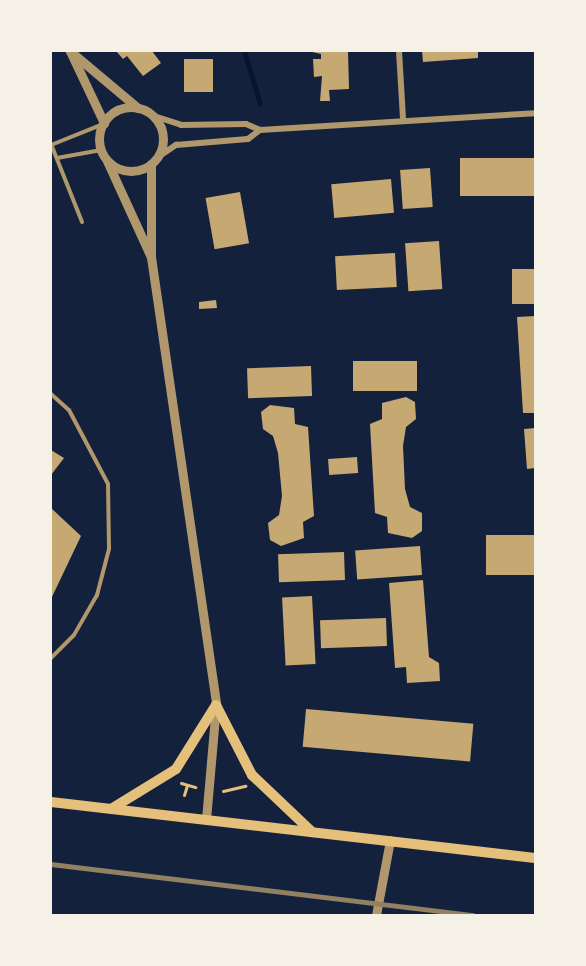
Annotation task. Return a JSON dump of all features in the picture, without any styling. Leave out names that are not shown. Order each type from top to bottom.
[{"type":"main road","points":[[111,809],[176,769],[216,705]]},
{"type":"main road","points":[[216,705],[252,775],[312,832]]},
{"type":"main road","points":[[51,802],[535,858]]},
{"type":"street","points":[[70,51],[138,108],[154,117],[181,125],[246,124],[260,130],[404,118],[535,113]]},
{"type":"street","points":[[70,51],[104,124],[103,155],[151,257]]},
{"type":"street","points":[[399,51],[404,118]]},
{"type":"street","points":[[104,124],[118,110],[138,108]]},
{"type":"street","points":[[154,117],[164,136],[158,157]]},
{"type":"street","points":[[103,155],[132,172],[151,165],[158,157],[176,145],[248,139],[260,130]]},
{"type":"street","points":[[151,165],[151,257],[216,705],[206,820]]},
{"type":"street","points":[[376,915],[390,840]]},
{"type":"lane","points":[[82,222],[51,145],[104,124]]},
{"type":"lane","points":[[57,158],[103,155]]},
{"type":"lane","points":[[51,394],[69,410],[108,484],[110,549],[97,595],[74,635],[51,658]]},
{"type":"path","points":[[177,782],[200,788]]},
{"type":"path","points":[[184,795],[187,784]]},
{"type":"path","points":[[223,791],[246,786]]},
{"type":"building","points":[[116,51],[152,51],[161,63],[143,76],[127,56],[123,59]]},
{"type":"building","points":[[308,51],[348,51],[349,89],[329,90],[330,101],[320,101],[322,76],[314,77],[313,59],[321,59],[321,54]]},
{"type":"building","points":[[422,51],[478,51],[478,58],[423,62]]},
{"type":"building","points":[[184,59],[213,59],[213,92],[184,92]]},
{"type":"building","points":[[460,158],[535,158],[535,196],[460,196]]},
{"type":"building","points":[[430,168],[433,207],[403,209],[400,170]]},
{"type":"building","points":[[391,179],[394,213],[334,218],[331,184]]},
{"type":"building","points":[[240,192],[249,243],[215,249],[206,198]]},
{"type":"building","points":[[439,241],[442,289],[408,291],[405,243]]},
{"type":"building","points":[[395,253],[397,287],[337,290],[335,256]]},
{"type":"building","points":[[512,269],[535,269],[535,304],[512,304]]},
{"type":"building","points":[[216,300],[217,308],[199,309],[199,302]]},
{"type":"building","points":[[535,316],[535,413],[523,413],[517,317]]},
{"type":"building","points":[[353,361],[417,361],[417,391],[353,391]]},
{"type":"building","points":[[311,366],[312,396],[248,398],[247,368]]},
{"type":"building","points":[[406,397],[415,402],[416,419],[406,427],[403,446],[405,489],[410,507],[422,513],[422,531],[412,538],[388,533],[387,517],[375,513],[370,424],[382,419],[382,403]]},
{"type":"building","points":[[270,405],[294,408],[295,424],[308,427],[314,516],[303,522],[304,538],[281,546],[270,540],[268,523],[279,515],[282,496],[278,453],[273,436],[263,429],[261,412]]},
{"type":"building","points":[[535,428],[535,468],[527,469],[524,429]]},
{"type":"building","points":[[51,450],[64,458],[51,475]]},
{"type":"building","points":[[357,457],[358,473],[329,475],[328,459]]},
{"type":"building","points":[[51,508],[81,536],[51,599]]},
{"type":"building","points":[[486,535],[535,535],[535,575],[486,575]]},
{"type":"building","points":[[420,546],[422,575],[357,579],[355,551]]},
{"type":"building","points":[[344,552],[345,580],[279,582],[278,554]]},
{"type":"building","points":[[423,580],[429,657],[439,663],[440,681],[407,683],[406,667],[395,668],[389,583]]},
{"type":"building","points":[[312,596],[316,664],[286,665],[282,598]]},
{"type":"building","points":[[386,618],[387,646],[321,648],[320,620]]},
{"type":"building","points":[[306,709],[473,724],[470,761],[303,747]]},
{"type":"waterway","points":[[244,51],[260,104]]},
{"type":"railway","points":[[51,864],[473,915]]}]
